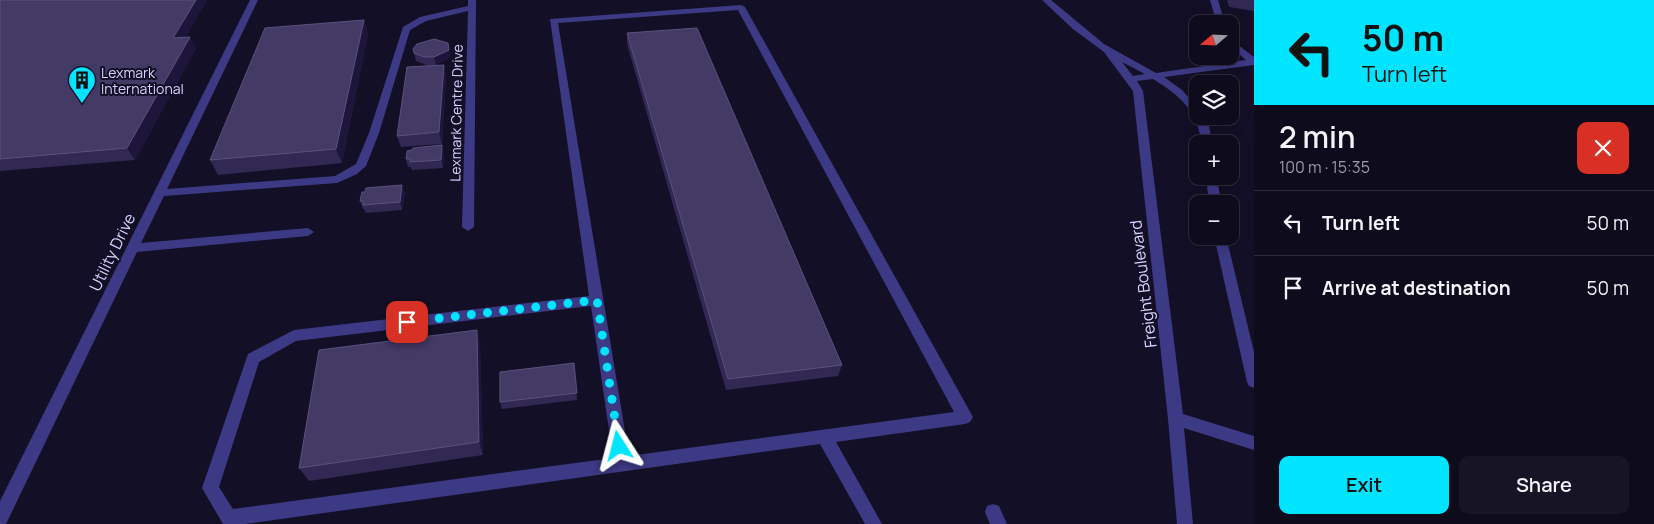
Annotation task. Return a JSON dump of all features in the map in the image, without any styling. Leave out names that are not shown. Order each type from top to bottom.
[{"type":"lane","name":"Utility Drive","points":[[0,519],[254,0]]},
{"type":"lane","name":"Freight Boulevard","points":[[1046,0],[1108,50],[1158,76],[1189,104]]},
{"type":"lane","points":[[1214,0],[1218,15]]},
{"type":"lane","points":[[159,194],[337,179],[353,172],[361,166],[374,133],[406,29],[423,20],[472,4]]},
{"type":"lane","name":"Lexmark Centre Drive","points":[[468,227],[472,4]]},
{"type":"lane","points":[[597,300],[294,336],[253,358],[210,488],[229,518],[622,464],[824,436],[964,417],[741,7],[553,20],[597,300],[622,464]]},
{"type":"lane","name":"Freight Boulevard","points":[[1108,50],[1132,79],[1138,91],[1144,128],[1154,237],[1176,419],[1184,524]]},
{"type":"lane","points":[[1239,50],[1254,62]]},
{"type":"lane","points":[[1132,79],[1254,62]]},
{"type":"lane","points":[[132,248],[308,232]]},
{"type":"lane","points":[[1222,245],[1254,382]]},
{"type":"lane","points":[[1176,419],[1254,444]]},
{"type":"lane","points":[[824,436],[874,524]]},
{"type":"building","name":"Lexmark International","points":[[0,0],[196,0],[173,38],[190,37],[127,148],[0,159]]},
{"type":"building","points":[[364,20],[336,149],[210,160],[265,28]]},
{"type":"building","points":[[697,28],[842,365],[728,379],[627,33]]},
{"type":"building","points":[[434,39],[448,43],[449,50],[434,57],[424,57],[414,53],[413,49],[417,44]]},
{"type":"building","points":[[444,65],[439,132],[397,136],[407,67]]},
{"type":"building","points":[[442,145],[441,160],[410,162],[411,159],[406,159],[407,151],[413,148]]},
{"type":"building","points":[[402,185],[400,202],[363,205],[363,201],[360,201],[362,192],[365,192],[366,188]]},
{"type":"building","points":[[477,330],[479,442],[299,468],[319,350]]},
{"type":"building","points":[[574,363],[577,393],[500,402],[500,372]]},
{"type":"place","name":"Lexmark International","points":[[82,104]]},
{"type":"route","points":[[407,322],[597,300],[619,446]]}]
